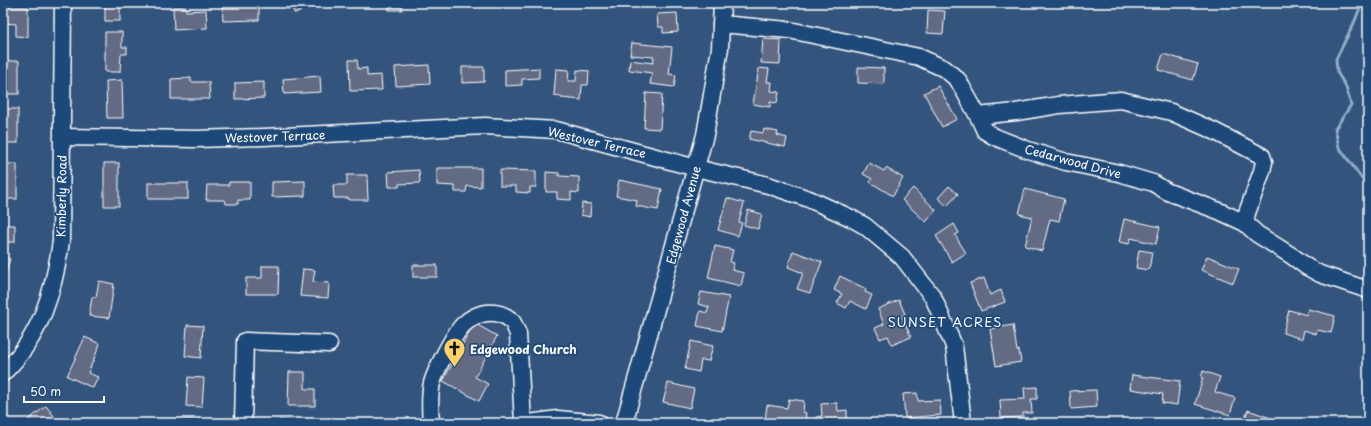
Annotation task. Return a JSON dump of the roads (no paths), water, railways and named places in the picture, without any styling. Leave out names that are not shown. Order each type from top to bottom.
[{"type":"street","name":"Kimberly Road","points":[[3,373],[23,349],[47,307],[52,290],[60,242],[63,137],[63,3]]},
{"type":"street","name":"Edgewood Avenue","points":[[624,423],[696,168],[710,111],[720,48],[722,3]]},
{"type":"street","name":"Cedarwood Drive","points":[[721,24],[789,30],[919,57],[945,69],[958,80],[985,131],[1004,141],[1066,162],[1118,173],[1153,183],[1168,192],[1219,211],[1245,223],[1257,234],[1320,274],[1368,290]]},
{"type":"street","points":[[978,116],[1059,105],[1121,100],[1171,112],[1214,131],[1262,156],[1264,162],[1262,172],[1247,213],[1245,223]]},
{"type":"street","name":"Westover Terrace","points":[[63,137],[196,139],[485,126],[556,130],[696,168],[768,185],[809,199],[852,218],[865,226],[902,257],[933,297],[954,346],[963,423]]},
{"type":"street","points":[[431,423],[430,410],[432,384],[436,372],[447,350],[463,325],[473,317],[484,312],[498,313],[512,321],[518,334],[524,423]]},
{"type":"street","points":[[243,423],[245,341],[329,344]]},
{"type":"street","points":[[529,423],[558,421],[599,423]]},
{"type":"waterway","points":[[1362,3],[1336,59],[1337,72],[1346,87],[1351,105],[1335,129],[1339,147],[1368,187]]},
{"type":"place","name":"Edgewood Church","points":[[455,368]]},
{"type":"district","name":"SUNSET ACRES","points":[[945,321]]}]
